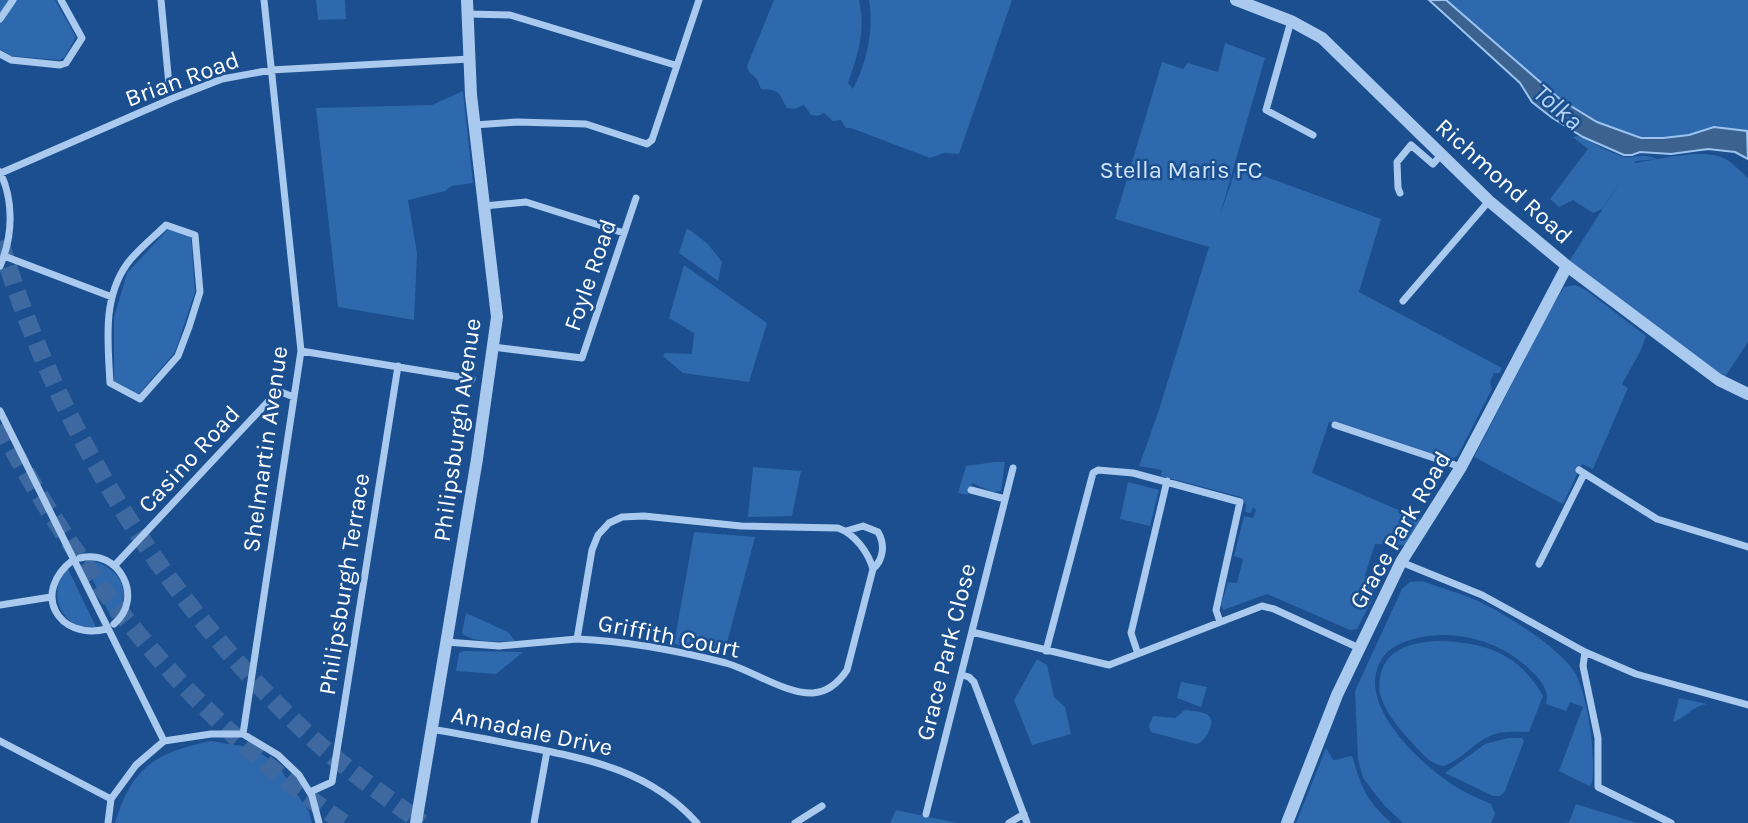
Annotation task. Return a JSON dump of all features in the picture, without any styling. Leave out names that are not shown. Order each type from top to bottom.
[{"type":"street","points":[[0,19],[13,0]]},
{"type":"street","points":[[0,54],[11,60],[60,65],[66,63],[82,38],[61,0]]},
{"type":"street","points":[[162,0],[169,85]]},
{"type":"street","name":"Shelmartin Avenue","points":[[243,734],[301,351],[264,0]]},
{"type":"street","name":"Philipsburgh Avenue","points":[[416,823],[477,459],[496,317],[474,125],[467,0]]},
{"type":"street","points":[[474,125],[517,122],[586,124],[647,144],[652,140],[699,0]]},
{"type":"street","name":"Richmond Road","points":[[1236,0],[1291,22],[1322,38],[1489,201],[1567,266],[1719,380],[1748,394]]},
{"type":"street","points":[[468,14],[510,15],[675,65]]},
{"type":"street","points":[[1291,22],[1266,110],[1313,135]]},
{"type":"street","name":"Brian Road","points":[[0,173],[222,79],[271,70],[470,60]]},
{"type":"street","points":[[1400,193],[1397,162],[1411,145],[1433,164],[1441,155]]},
{"type":"street","points":[[0,173],[9,198],[10,230],[0,266]]},
{"type":"street","name":"Foyle Road","points":[[493,347],[582,358],[636,198]]},
{"type":"street","points":[[1403,301],[1489,201]]},
{"type":"street","points":[[484,206],[526,202],[624,233]]},
{"type":"street","points":[[166,225],[195,235],[200,292],[189,327],[178,356],[140,399],[110,383],[107,321],[112,296],[127,264],[166,225]]},
{"type":"street","points":[[4,256],[112,296]]},
{"type":"street","name":"Grace Park Road","points":[[1287,823],[1337,695],[1401,562],[1461,467],[1567,266]]},
{"type":"street","points":[[301,351],[472,379]]},
{"type":"street","name":"Philipsburgh Terrace","points":[[310,792],[332,782],[398,366]]},
{"type":"street","name":"Casino Road","points":[[115,565],[278,391],[294,397]]},
{"type":"street","points":[[0,411],[110,626],[164,741]]},
{"type":"street","points":[[1335,425],[1461,467]]},
{"type":"street","name":"Grace Park Close","points":[[926,814],[1013,467]]},
{"type":"street","points":[[1046,650],[1093,473],[1098,470],[1127,471],[1238,500],[1240,508],[1216,610],[1220,622]]},
{"type":"street","points":[[1539,564],[1581,472],[1657,519],[1748,547]]},
{"type":"street","points":[[1139,654],[1131,633],[1167,481]]},
{"type":"street","points":[[971,490],[1005,499]]},
{"type":"street","name":"Griffith Court","points":[[446,642],[499,646],[577,639],[656,649],[726,663],[798,692],[815,693],[839,682],[848,670],[873,569],[878,564],[883,547],[878,532],[863,526],[846,531],[838,528],[729,526],[644,516],[622,517],[609,523],[598,534],[592,550],[577,639]]},
{"type":"street","points":[[846,531],[862,547],[873,569]]},
{"type":"street","points":[[87,556],[102,558],[115,565],[124,577],[128,592],[126,606],[110,626],[92,632],[77,631],[64,623],[55,611],[51,597],[53,582],[61,569],[76,559],[87,556]]},
{"type":"street","points":[[1401,562],[1482,595],[1585,652],[1636,674],[1748,705]]},
{"type":"street","points":[[0,605],[51,597]]},
{"type":"street","points":[[972,632],[1109,665],[1267,606],[1359,649]]},
{"type":"street","points":[[1585,652],[1583,666],[1598,738],[1598,787],[1671,823]]},
{"type":"street","points":[[962,675],[974,682],[1027,823]]},
{"type":"street","name":"Annadale Drive","points":[[430,729],[581,757],[613,767],[654,786],[694,822]]},
{"type":"street","points":[[108,823],[111,799],[136,765],[164,741],[211,734],[243,734],[278,755],[299,775],[310,792],[319,823]]},
{"type":"street","points":[[0,741],[111,799]]},
{"type":"street","points":[[534,823],[547,751]]},
{"type":"street","points":[[795,823],[822,806]]},
{"type":"street","points":[[1009,823],[1024,814]]},
{"type":"green space","points":[[0,0],[55,0],[76,37],[64,58],[59,60],[11,56],[0,49]]},
{"type":"green space","points":[[316,0],[345,0],[346,19],[318,20]]},
{"type":"green space","points":[[774,0],[859,0],[861,32],[848,83],[853,89],[868,46],[871,23],[869,0],[1012,0],[959,154],[944,153],[930,158],[846,128],[841,120],[833,121],[824,113],[811,115],[804,105],[794,109],[787,108],[778,93],[761,89],[747,66]]},
{"type":"green space","points":[[1446,0],[1748,0],[1748,132],[1714,127],[1689,135],[1641,138],[1597,122],[1561,100]]},
{"type":"green space","name":"Stella Maris FC","points":[[1225,43],[1265,58],[1220,215],[1237,166],[1381,219],[1359,292],[1502,368],[1500,373],[1494,373],[1490,382],[1492,389],[1458,455],[1451,460],[1329,422],[1312,473],[1422,520],[1405,545],[1375,544],[1365,575],[1375,594],[1357,629],[1350,630],[1267,594],[1223,610],[1221,605],[1228,582],[1237,583],[1243,559],[1234,556],[1244,516],[1253,518],[1256,510],[1253,507],[1251,513],[1245,512],[1246,505],[1241,497],[1161,476],[1162,470],[1139,466],[1209,247],[1115,219],[1162,62],[1183,69],[1188,63],[1218,72]]},
{"type":"green space","points":[[463,91],[473,183],[452,186],[445,191],[408,200],[417,253],[414,320],[338,307],[316,108],[432,105]]},
{"type":"green space","points":[[1579,136],[1625,157],[1648,156],[1657,159],[1634,163],[1695,154],[1718,156],[1730,162],[1748,178],[1748,342],[1725,377],[1568,263],[1625,174],[1602,209],[1593,213],[1573,200],[1559,207],[1550,199],[1588,149],[1573,137]]},
{"type":"green space","points":[[687,228],[708,244],[722,262],[718,281],[679,253]]},
{"type":"green space","points":[[168,229],[191,237],[195,292],[175,352],[138,395],[114,381],[114,318],[127,273]]},
{"type":"green space","points":[[684,265],[767,323],[749,382],[683,373],[663,356],[665,353],[692,354],[694,333],[669,318]]},
{"type":"green space","points":[[1575,285],[1586,290],[1646,336],[1622,384],[1628,388],[1593,469],[1582,464],[1563,504],[1474,457],[1552,307],[1564,287]]},
{"type":"green space","points":[[1005,462],[1001,491],[993,492],[972,483],[968,495],[958,493],[966,466]]},
{"type":"green space","points":[[753,467],[801,471],[792,516],[748,517]]},
{"type":"green space","points":[[1128,482],[1159,490],[1150,526],[1120,519]]},
{"type":"green space","points":[[694,532],[755,537],[724,654],[674,644]]},
{"type":"green space","points":[[88,560],[108,568],[121,582],[123,600],[112,619],[84,562]]},
{"type":"green space","points":[[68,569],[96,627],[84,627],[74,623],[61,609],[58,589]]},
{"type":"green space","points":[[1422,581],[1471,598],[1502,614],[1540,639],[1571,667],[1582,690],[1592,740],[1593,771],[1592,783],[1589,786],[1559,771],[1583,707],[1570,702],[1566,711],[1546,704],[1545,689],[1540,680],[1502,649],[1470,638],[1436,635],[1404,642],[1387,652],[1380,662],[1375,679],[1377,697],[1396,732],[1424,763],[1453,785],[1491,804],[1495,814],[1491,823],[1403,823],[1384,805],[1363,778],[1358,759],[1355,691],[1402,589],[1410,582]]},
{"type":"green space","points":[[466,613],[508,632],[515,641],[487,641],[467,637],[462,633]]},
{"type":"green space","points":[[1438,641],[1485,648],[1499,653],[1523,669],[1543,696],[1529,732],[1495,734],[1443,766],[1423,755],[1388,712],[1380,695],[1380,678],[1387,660],[1393,654],[1419,643]]},
{"type":"green space","points":[[523,652],[496,674],[456,671],[459,653]]},
{"type":"green space","points":[[1037,659],[1047,665],[1054,697],[1065,707],[1071,734],[1032,745],[1014,700]]},
{"type":"green space","points":[[1181,682],[1207,687],[1201,707],[1177,698]]},
{"type":"green space","points":[[1679,698],[1707,704],[1673,722]]},
{"type":"green space","points":[[1185,710],[1204,713],[1211,719],[1208,732],[1199,743],[1151,732],[1149,726],[1153,716],[1175,718]]},
{"type":"green space","points":[[1508,738],[1522,738],[1524,741],[1505,791],[1500,796],[1493,796],[1445,773],[1485,744]]},
{"type":"green space","points":[[210,741],[242,746],[277,764],[309,812],[312,823],[115,823],[129,788],[148,766],[174,751]]},
{"type":"green space","points":[[1326,748],[1333,760],[1352,756],[1366,792],[1391,823],[1296,823]]},
{"type":"green space","points":[[1576,804],[1637,823],[1565,823],[1569,822]]},
{"type":"green space","points":[[896,810],[957,823],[890,823]]},
{"type":"water","name":"Tolka","points":[[1429,0],[1446,0],[1561,100],[1597,122],[1641,138],[1689,135],[1714,127],[1747,131],[1748,159],[1735,152],[1708,149],[1671,154],[1640,152],[1624,155],[1583,137],[1532,102],[1520,83]]},
{"type":"tunnel","points":[[0,241],[24,312],[86,447],[123,511],[165,572],[210,631],[313,739],[422,823]]},
{"type":"tunnel","points":[[0,425],[67,539],[148,645],[192,695],[240,741],[291,784],[344,823]]}]
